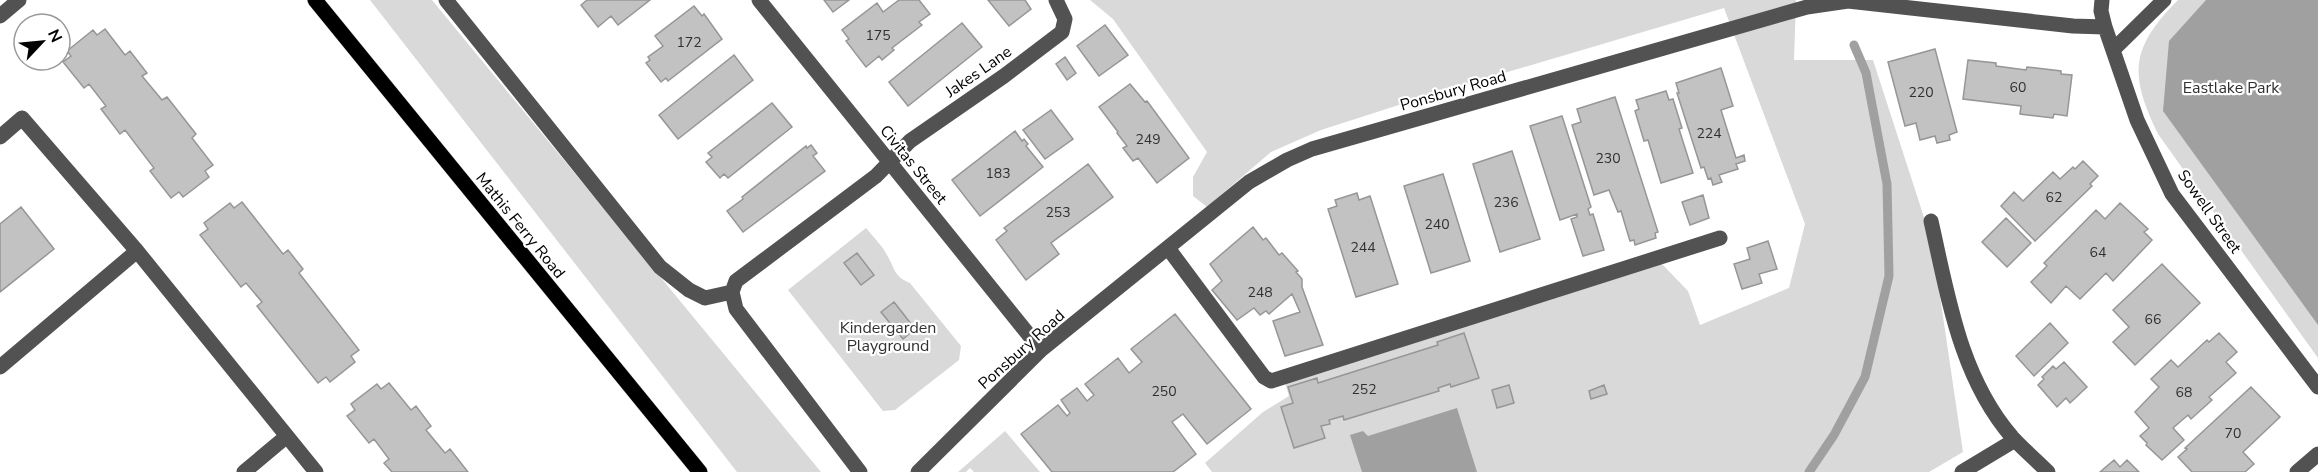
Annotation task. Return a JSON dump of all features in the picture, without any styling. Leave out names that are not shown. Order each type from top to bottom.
[{"type":"main road","name":"Mathis Ferry Road","points":[[315,0],[700,472]]},
{"type":"street","points":[[0,16],[19,0]]},
{"type":"street","points":[[446,0],[660,267],[689,290],[705,298],[732,292],[736,309],[860,472]]},
{"type":"street","name":"Civitas Street","points":[[759,0],[1041,350]]},
{"type":"street","name":"Jakes Lane","points":[[732,292],[736,281],[890,163],[910,141],[1004,76],[1062,32],[1065,19],[1056,0]]},
{"type":"street","name":"Sowell Street","points":[[2102,0],[2101,11],[2105,27],[2137,120],[2172,194],[2318,387]]},
{"type":"street","points":[[2113,50],[2164,0]]},
{"type":"street","name":"Ponsbury Road","points":[[918,472],[1041,350],[1249,182],[1287,160],[1312,149],[1806,7],[1848,1],[2073,26],[2105,27]]},
{"type":"street","points":[[0,137],[22,118],[137,251],[316,472]]},
{"type":"street","points":[[1931,221],[1950,307],[1966,362],[1987,402],[2015,440],[2049,472]]},
{"type":"street","points":[[1168,248],[1264,377],[1271,381],[1720,238]]},
{"type":"street","points":[[0,368],[137,251]]},
{"type":"street","points":[[244,472],[287,436]]},
{"type":"street","points":[[1962,472],[2015,440]]},
{"type":"street","points":[[2298,472],[2318,453]]},
{"type":"green space","points":[[370,0],[432,0],[821,472],[737,472]]},
{"type":"green space","points":[[1090,0],[1796,0],[1794,60],[1873,60],[1932,242],[1963,452],[1929,472],[1212,472],[1205,463],[1263,412],[1289,396],[1285,383],[1661,263],[1688,291],[1700,325],[1789,288],[1805,224],[1724,8],[1430,95],[1321,130],[1271,152],[1207,207],[1193,196],[1193,177],[1207,152],[1113,19]]},
{"type":"green space","name":"Eastlake Park","points":[[2178,0],[2318,0],[2318,358],[2158,134],[2149,113],[2142,95],[2139,63],[2143,48],[2151,33]]},
{"type":"green space","name":"Kindergarden Playground","points":[[866,228],[883,248],[897,274],[910,283],[961,346],[959,360],[895,410],[883,411],[788,290]]},
{"type":"green space","points":[[1005,431],[1040,472],[974,472],[970,468],[966,472],[958,472]]},
{"type":"shaded area","name":"Eastlake Park","points":[[2206,0],[2318,0],[2318,325],[2163,111],[2169,41]]},
{"type":"shaded area","points":[[1457,408],[1477,472],[1362,472],[1350,435],[1363,431],[1368,436]]},
{"type":"building","points":[[587,0],[650,0],[618,25],[611,16],[598,27],[581,5]]},
{"type":"building","points":[[824,0],[849,0],[833,12]]},
{"type":"building","points":[[899,0],[919,0],[930,14],[919,22],[922,25],[892,48],[894,50],[882,60],[879,56],[866,67],[846,41],[849,39],[842,30],[877,3],[883,12]]},
{"type":"building","points":[[988,0],[1025,0],[1031,9],[1009,26]]},
{"type":"building","points":[[694,6],[702,16],[704,14],[722,39],[668,81],[666,78],[661,82],[646,63],[650,60],[648,57],[663,46],[655,36]]},
{"type":"building","points":[[962,23],[982,47],[908,106],[889,82]]},
{"type":"building","points":[[1105,25],[1128,55],[1099,76],[1077,46]]},
{"type":"building","points":[[105,29],[125,55],[130,51],[147,73],[142,76],[162,100],[167,97],[196,134],[192,138],[213,165],[205,171],[209,177],[183,197],[179,192],[171,198],[150,171],[154,168],[125,130],[120,134],[101,109],[106,106],[89,84],[84,88],[71,72],[72,47],[93,30],[97,35]]},
{"type":"building","points":[[1935,49],[1957,132],[1949,135],[1950,140],[1937,143],[1935,136],[1920,140],[1916,123],[1905,126],[1888,62]]},
{"type":"building","points":[[734,55],[753,80],[678,139],[659,115]]},
{"type":"building","points":[[1065,57],[1076,73],[1067,80],[1056,64]]},
{"type":"building","points":[[1968,60],[1996,63],[1996,66],[2026,70],[2027,67],[2061,71],[2061,74],[2072,75],[2067,116],[2054,114],[2053,118],[2020,114],[2021,106],[1963,99]]},
{"type":"building","points":[[1721,68],[1733,106],[1721,110],[1736,158],[1744,155],[1745,161],[1736,164],[1738,169],[1719,175],[1722,182],[1713,185],[1704,167],[1701,168],[1677,93],[1679,93],[1676,83]]},
{"type":"building","points":[[1130,84],[1145,102],[1147,101],[1189,158],[1157,183],[1138,158],[1133,161],[1123,148],[1127,146],[1099,107]]},
{"type":"building","points":[[1666,91],[1669,100],[1673,99],[1682,128],[1679,129],[1693,173],[1661,183],[1648,140],[1644,141],[1635,111],[1639,109],[1636,100]]},
{"type":"building","points":[[1615,97],[1658,232],[1655,233],[1656,238],[1635,245],[1634,240],[1630,241],[1621,211],[1618,212],[1609,190],[1594,195],[1572,125],[1581,122],[1577,109]]},
{"type":"building","points":[[772,103],[792,127],[728,178],[724,174],[720,178],[706,162],[712,157],[708,153]]},
{"type":"building","points":[[1051,110],[1073,139],[1045,159],[1023,130]]},
{"type":"building","points":[[1562,116],[1591,207],[1588,209],[1590,215],[1593,214],[1604,250],[1583,256],[1571,219],[1577,217],[1577,214],[1560,220],[1530,126]]},
{"type":"building","points":[[1015,131],[1022,141],[1024,139],[1028,144],[1026,146],[1043,167],[980,216],[952,180]]},
{"type":"building","points":[[811,145],[817,153],[813,156],[825,171],[743,232],[727,211],[806,146],[807,148]]},
{"type":"building","points":[[1512,151],[1540,239],[1500,252],[1473,164]]},
{"type":"building","points":[[2083,161],[2098,176],[2090,184],[2092,186],[2035,241],[2001,206],[2014,192],[2023,201],[2053,172],[2060,179]]},
{"type":"building","points":[[1088,164],[1113,197],[1051,243],[1059,254],[1026,280],[996,240],[1007,231],[1004,228]]},
{"type":"building","points":[[1443,174],[1470,261],[1431,273],[1404,186]]},
{"type":"building","points":[[1357,193],[1359,200],[1370,196],[1398,284],[1356,297],[1328,209],[1337,206],[1335,200]]},
{"type":"building","points":[[1703,195],[1709,218],[1690,225],[1682,202]]},
{"type":"building","points":[[242,202],[283,254],[288,250],[303,269],[299,273],[359,350],[351,356],[355,362],[330,382],[326,377],[318,383],[257,306],[262,302],[246,283],[241,287],[200,235],[208,229],[204,223],[230,203],[234,208]]},
{"type":"building","points":[[2120,203],[2148,229],[2144,232],[2152,240],[2113,281],[2106,273],[2080,299],[2066,286],[2051,303],[2031,282],[2047,266],[2044,263],[2096,210],[2105,219]]},
{"type":"building","points":[[21,207],[54,249],[0,292],[0,224]]},
{"type":"building","points":[[2006,218],[2031,243],[2007,267],[1982,242]]},
{"type":"building","points":[[1253,227],[1263,240],[1266,238],[1279,255],[1282,253],[1298,271],[1296,272],[1302,279],[1302,287],[1323,345],[1285,356],[1273,321],[1300,312],[1292,294],[1269,314],[1266,311],[1260,315],[1254,308],[1237,320],[1212,290],[1222,281],[1210,264]]},
{"type":"building","points":[[1768,241],[1777,269],[1759,274],[1762,283],[1742,289],[1734,264],[1750,259],[1747,248]]},
{"type":"building","points":[[857,253],[874,275],[861,285],[844,263]]},
{"type":"building","points":[[2162,264],[2200,303],[2135,365],[2113,342],[2129,327],[2113,310]]},
{"type":"building","points":[[894,302],[915,329],[903,339],[881,312]]},
{"type":"building","points":[[1175,314],[1251,409],[1207,444],[1183,414],[1172,422],[1196,454],[1173,472],[1052,472],[1021,434],[1058,405],[1067,416],[1070,413],[1061,400],[1077,388],[1087,401],[1094,395],[1085,384],[1118,358],[1129,373],[1142,362],[1131,349]]},
{"type":"building","points":[[2050,323],[2068,343],[2034,376],[2016,356]]},
{"type":"building","points":[[1464,333],[1479,378],[1451,387],[1450,384],[1438,388],[1439,391],[1344,420],[1343,416],[1329,420],[1330,424],[1321,426],[1325,438],[1294,448],[1281,407],[1293,403],[1288,387],[1317,378],[1318,383],[1438,345],[1437,342]]},
{"type":"building","points":[[2219,333],[2237,352],[2226,362],[2236,373],[2209,397],[2212,400],[2191,419],[2188,415],[2173,428],[2184,440],[2162,460],[2140,436],[2149,428],[2135,412],[2159,387],[2151,379],[2171,360],[2178,367],[2207,340],[2209,342]]},
{"type":"building","points":[[2064,362],[2087,387],[2070,403],[2066,398],[2057,407],[2038,385],[2044,379],[2042,377],[2053,366],[2056,369]]},
{"type":"building","points":[[389,383],[411,410],[416,406],[431,426],[426,430],[445,453],[450,449],[468,472],[392,472],[384,463],[389,459],[374,439],[369,443],[347,416],[355,410],[351,404],[377,384],[381,389]]},
{"type":"building","points":[[1509,385],[1514,403],[1497,408],[1492,390]]},
{"type":"building","points":[[1604,385],[1607,394],[1591,399],[1589,391]]},
{"type":"building","points":[[2251,387],[2280,417],[2243,452],[2254,464],[2245,472],[2192,472],[2178,457]]},
{"type":"building","points":[[2114,460],[2120,467],[2127,460],[2139,472],[2100,472]]},
{"type":"waterway","points":[[1809,472],[1834,435],[1865,377],[1889,276],[1887,184],[1866,73],[1854,45]]}]
